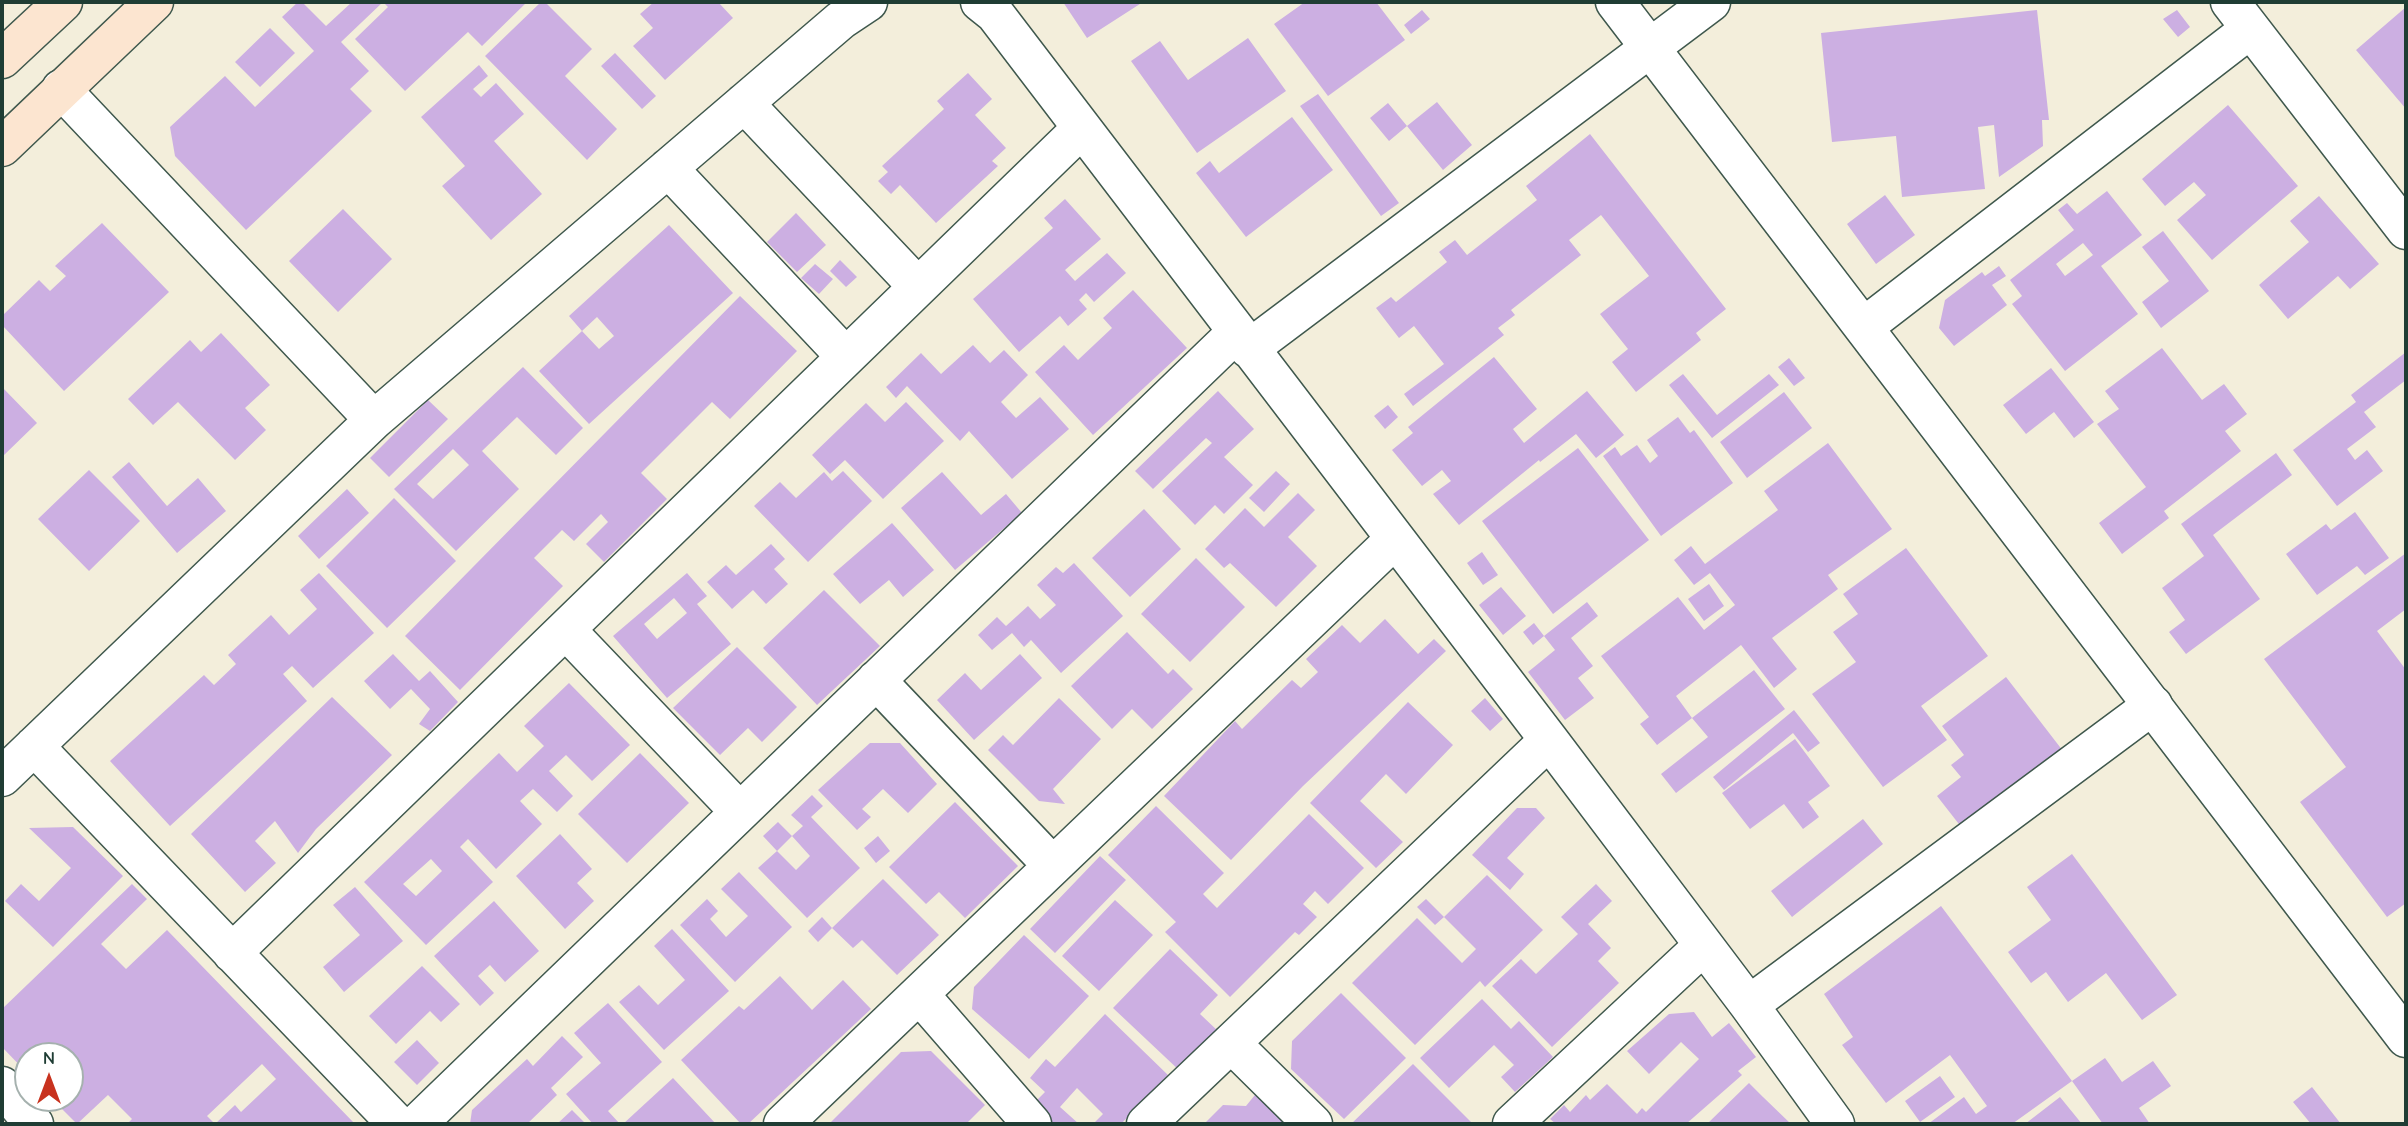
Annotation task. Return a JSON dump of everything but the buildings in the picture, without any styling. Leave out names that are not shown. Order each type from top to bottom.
[{"type":"main road","points":[[2,59],[63,2]]},
{"type":"main road","points":[[2,147],[155,2]]},
{"type":"street","points":[[2,777],[374,420],[841,20],[868,2]]},
{"type":"street","points":[[980,2],[995,14],[1549,740],[1749,1005],[1835,1124]]},
{"type":"street","points":[[1615,2],[1651,44],[2406,1038]]},
{"type":"street","points":[[417,1124],[876,680],[1242,341],[1711,2]]},
{"type":"street","points":[[1865,326],[2240,16],[2406,230]]},
{"type":"street","points":[[61,89],[374,420]]},
{"type":"street","points":[[744,103],[918,287]]},
{"type":"street","points":[[232,953],[1082,129]]},
{"type":"street","points":[[668,168],[846,357]]},
{"type":"street","points":[[783,1124],[1394,540]]},
{"type":"street","points":[[565,630],[740,812]]},
{"type":"street","points":[[876,680],[1053,866]]},
{"type":"street","points":[[1749,1005],[2153,705]]},
{"type":"street","points":[[1146,1124],[1549,740]]},
{"type":"street","points":[[34,746],[397,1124]]},
{"type":"street","points":[[1512,1124],[1703,946]]},
{"type":"street","points":[[919,994],[1032,1124]]},
{"type":"street","points":[[1231,1042],[1313,1124]]},
{"type":"street","points":[[2,1086],[34,1124]]}]
